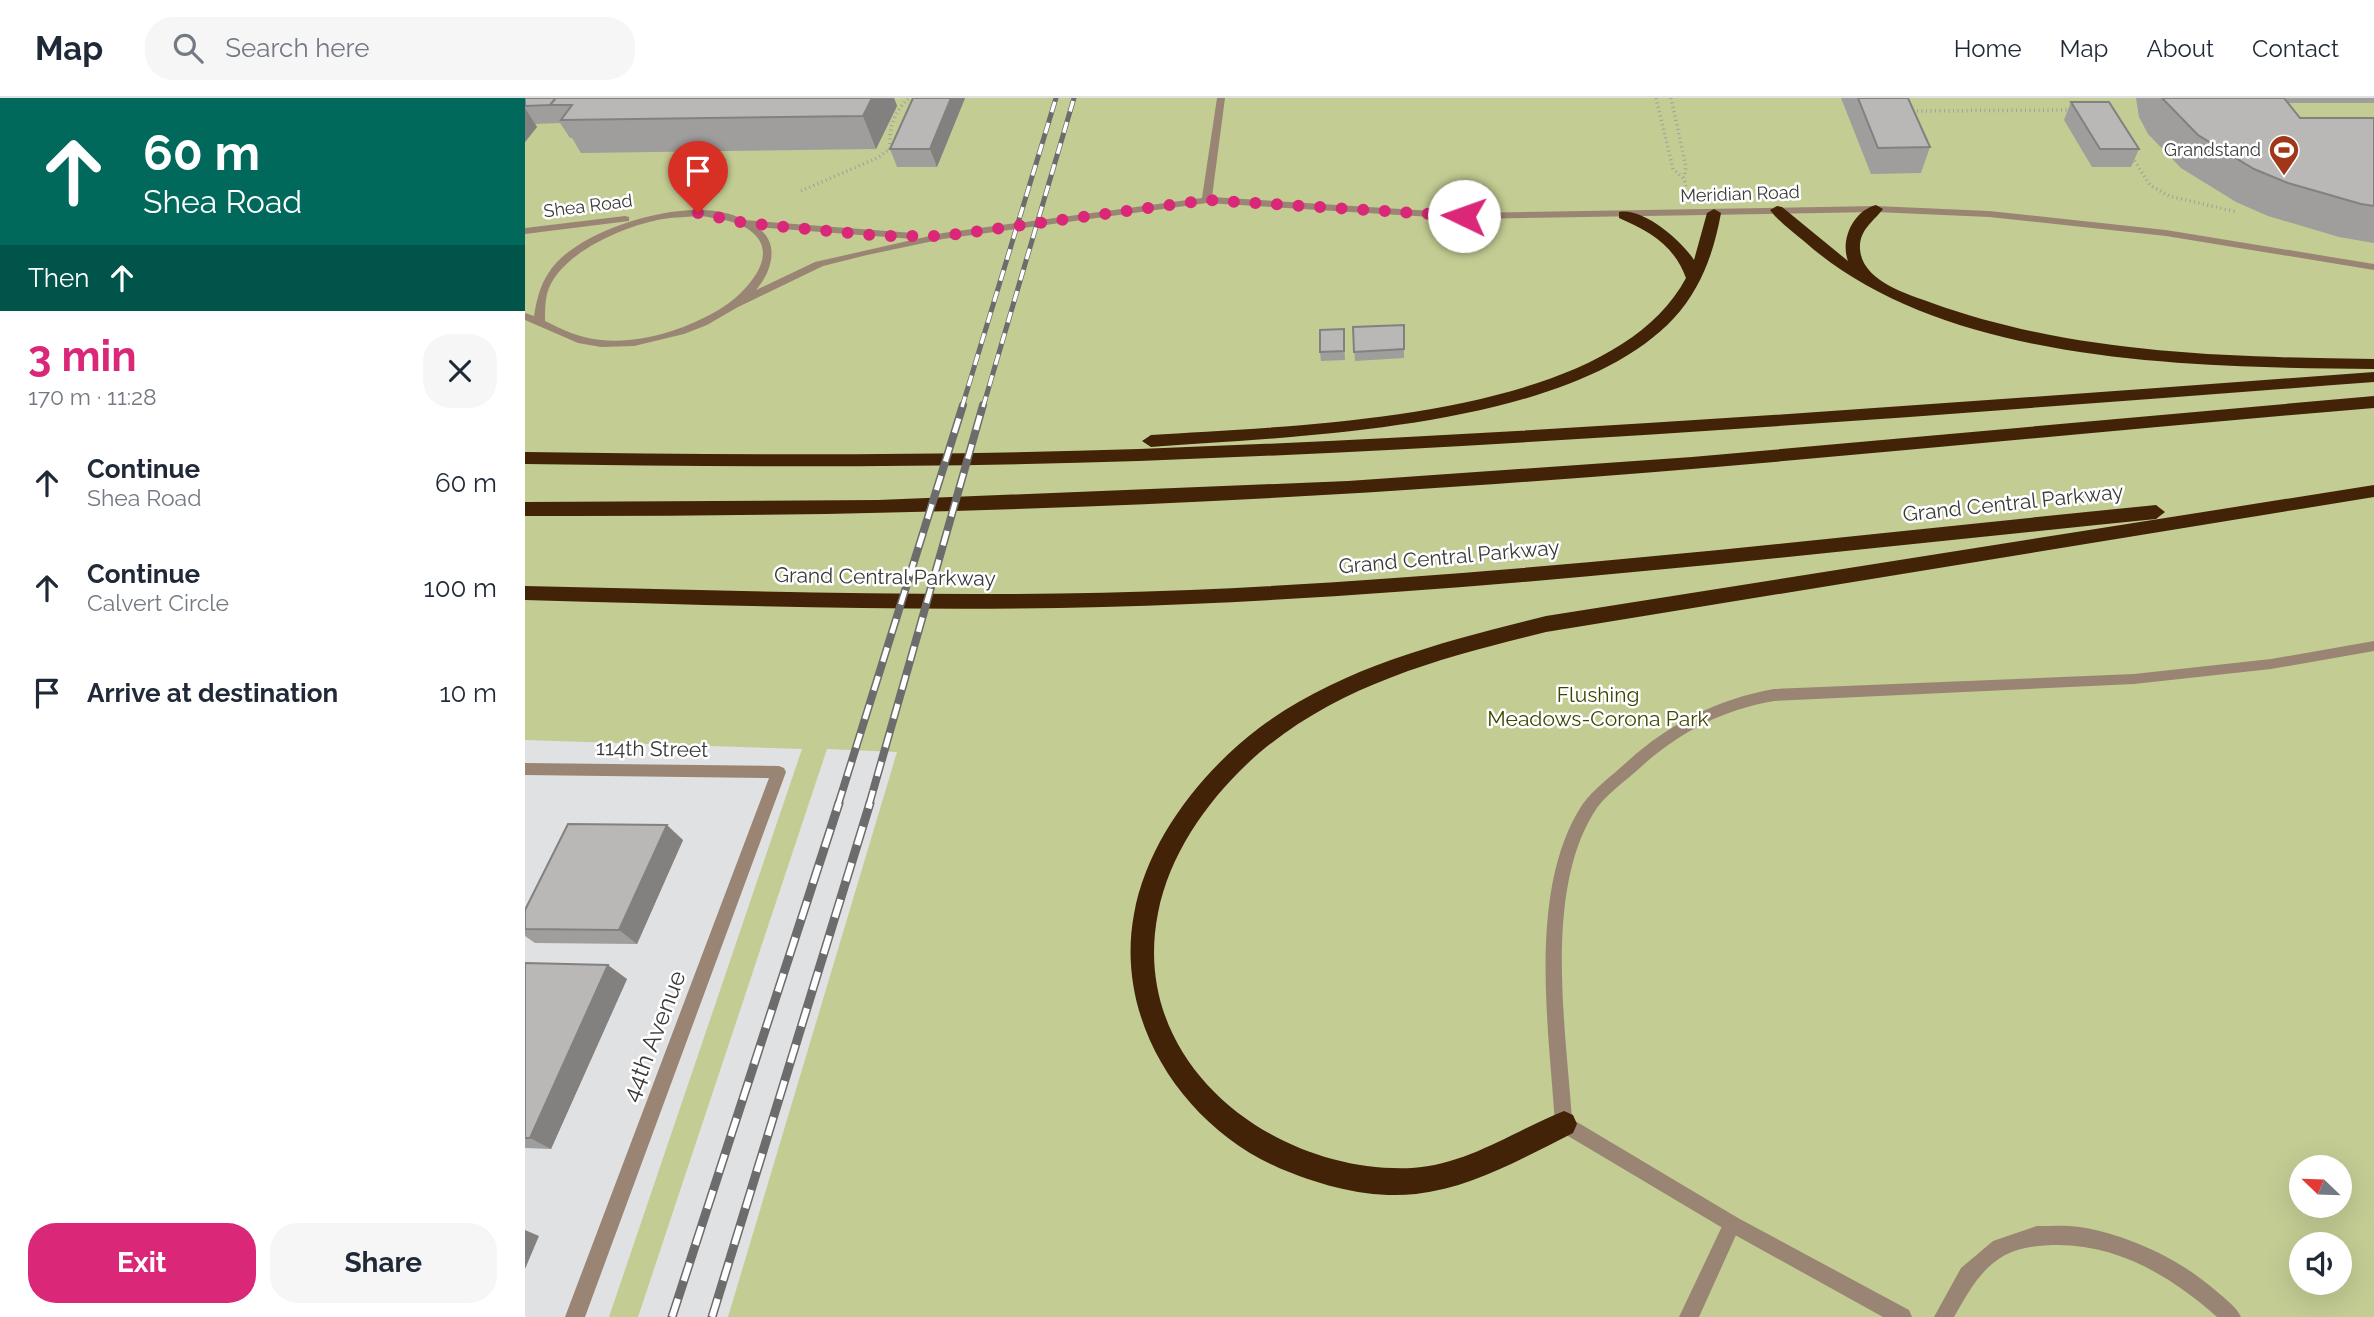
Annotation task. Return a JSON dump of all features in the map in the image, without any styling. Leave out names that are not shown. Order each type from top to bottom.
[{"type":"highway","points":[[1874,282],[1854,259],[1851,241],[1857,227],[1877,209]]},
{"type":"highway","points":[[1777,210],[1795,230],[1821,251],[1874,282],[1946,313],[1984,325],[2103,350],[2231,362],[2374,364]]},
{"type":"highway","points":[[906,460],[1333,426],[1387,420],[1509,397],[1580,373],[1637,342],[1660,323],[1694,278],[1710,236],[1714,213]]},
{"type":"highway","points":[[1624,215],[1671,240],[1690,264],[1694,278]]},
{"type":"highway","points":[[525,458],[906,460],[1138,455],[1517,437],[2374,377]]},
{"type":"highway","points":[[525,509],[774,509],[1051,503],[1343,488],[1619,468],[2374,402]]},
{"type":"highway","points":[[1564,1124],[1451,1175],[1413,1181],[1377,1181],[1301,1167],[1269,1151],[1229,1125],[1202,1101],[1179,1071],[1160,1032],[1147,989],[1142,947],[1148,907],[1160,870],[1201,800],[1230,768],[1292,716],[1357,682],[1451,649],[1546,624],[2374,491]]},
{"type":"highway","name":"Grand Central Parkway","points":[[525,593],[978,602],[1118,600],[1314,591],[1490,578],[2374,491]]},
{"type":"street","points":[[525,316],[576,340],[619,344],[670,334],[820,264],[943,236],[1207,200],[1221,98]]},
{"type":"street","name":"Meridian Road","points":[[1207,200],[1464,216],[1877,209],[1989,214],[2100,224],[2374,267]]},
{"type":"street","points":[[539,323],[534,298],[539,282],[559,259],[605,232],[655,216],[698,213],[745,223],[881,236],[943,236]]},
{"type":"street","name":"Shea Road","points":[[525,231],[655,216]]},
{"type":"street","points":[[731,306],[754,286],[766,264],[766,244],[759,234],[745,223]]},
{"type":"street","points":[[1902,1317],[1732,1224],[1564,1124],[1555,944],[1560,876],[1585,812],[1649,750],[1718,708],[1744,699],[1774,695],[2134,679],[2271,664],[2374,646]]},
{"type":"street","name":"114th Street","points":[[525,769],[779,772]]},
{"type":"street","name":"44th Avenue","points":[[575,1317],[779,772]]},
{"type":"street","points":[[1689,1317],[1732,1224]]},
{"type":"street","points":[[1944,1317],[1952,1294],[1978,1264],[2013,1242],[2053,1233],[2097,1237],[2143,1252],[2188,1279],[2231,1317]]},
{"type":"path","points":[[801,191],[877,158],[890,149],[889,129],[899,107],[909,98]]},
{"type":"path","points":[[1657,98],[1673,169],[1684,178]]},
{"type":"path","points":[[1671,98],[1686,167],[1686,186]]},
{"type":"path","points":[[1898,111],[2073,110]]},
{"type":"path","points":[[2128,152],[2150,185],[2169,196],[2237,212]]},
{"type":"green space","name":"Flushing Meadows-Corona Park","points":[[525,98],[2374,98],[2374,1317],[728,1317],[897,752],[827,749],[638,1317],[609,1317],[802,749],[525,740]]},
{"type":"building","points":[[525,98],[556,98],[550,105],[525,106]]},
{"type":"building","points":[[556,98],[872,98],[863,116],[561,120],[572,105],[550,105]]},
{"type":"building","points":[[913,98],[951,98],[930,149],[890,149]]},
{"type":"building","points":[[1858,98],[1908,98],[1930,147],[1878,148]]},
{"type":"building","points":[[2162,98],[2284,98],[2300,118],[2374,118],[2374,206],[2288,183],[2254,169],[2198,135]]},
{"type":"building","points":[[2071,102],[2109,102],[2139,149],[2100,149]]},
{"type":"building","points":[[1404,325],[1404,349],[1354,352],[1353,327]]},
{"type":"building","points":[[1344,329],[1344,351],[1320,352],[1320,330]]},
{"type":"building","points":[[568,824],[667,825],[619,930],[525,929],[525,910]]},
{"type":"building","points":[[525,963],[608,965],[530,1138],[525,1138]]},
{"type":"railway","points":[[962,407],[1056,98]]},
{"type":"railway","points":[[983,407],[1074,98]]},
{"type":"railway","points":[[838,805],[963,405]]},
{"type":"railway","points":[[869,805],[983,405]]},
{"type":"railway","points":[[672,1317],[839,803]]},
{"type":"railway","points":[[712,1317],[870,803]]},
{"type":"place","name":"Grandstand","points":[[2284,177]]},
{"type":"route","points":[[698,213],[732,218],[745,223],[881,236],[943,236],[1207,200],[1294,208],[1464,216]]}]
